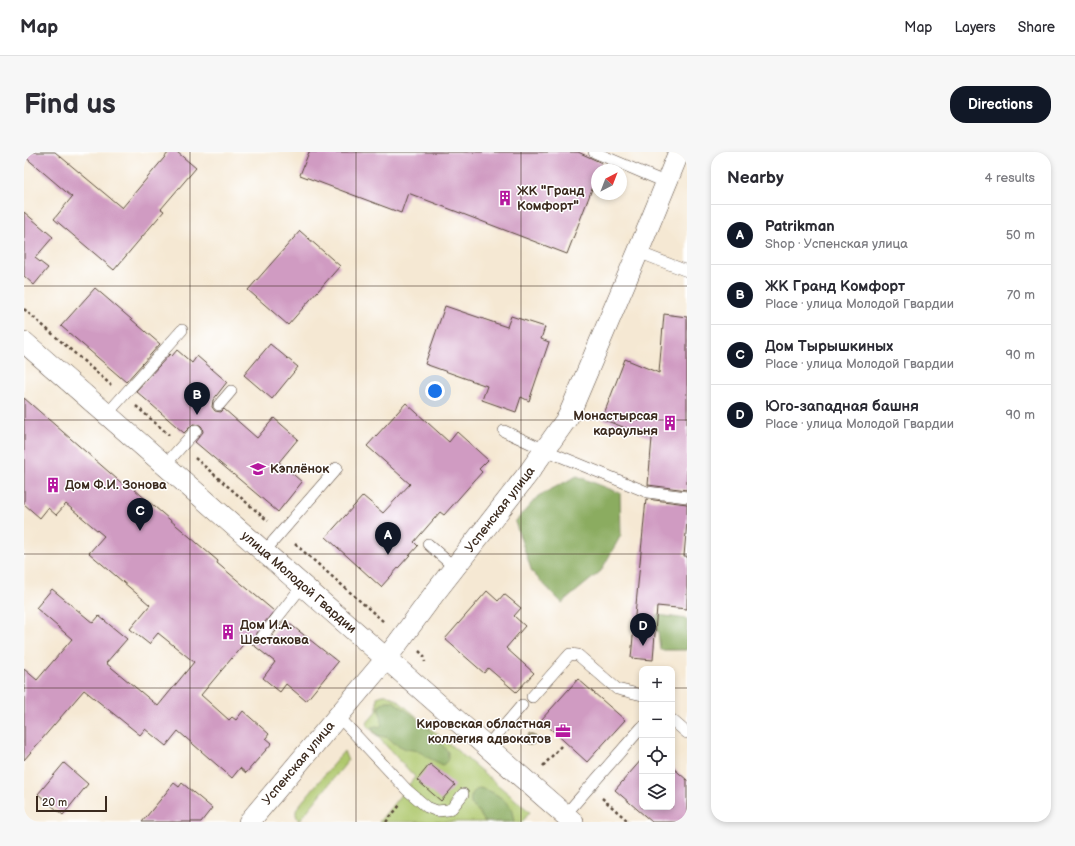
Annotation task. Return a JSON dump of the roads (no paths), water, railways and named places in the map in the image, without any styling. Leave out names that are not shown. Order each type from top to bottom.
[{"type":"street","name":"Успенская улица","points":[[249,822],[386,659],[545,450],[568,417],[679,152]]},
{"type":"street","name":"улица Молодой Гвардии","points":[[24,342],[569,818]]},
{"type":"lane","points":[[594,152],[667,183]]},
{"type":"lane","points":[[638,252],[687,271]]},
{"type":"lane","points":[[107,414],[182,330]]},
{"type":"lane","points":[[219,404],[231,391]]},
{"type":"lane","points":[[165,465],[196,430]]},
{"type":"lane","points":[[504,431],[545,450],[647,492],[687,497]]},
{"type":"lane","points":[[264,552],[337,468]]},
{"type":"lane","points":[[428,544],[455,568]]},
{"type":"lane","points":[[262,637],[303,585]]},
{"type":"lane","points":[[532,697],[570,654],[578,655],[617,689],[639,694]]},
{"type":"lane","points":[[487,746],[522,705]]},
{"type":"lane","points":[[338,716],[407,790],[427,807],[437,811],[448,810],[452,808],[463,794]]},
{"type":"lane","points":[[675,723],[687,733]]},
{"type":"lane","points":[[569,818],[589,788],[639,730]]},
{"type":"place","name":"ЖК \"Гранд Комфорт\"","points":[[505,198]]},
{"type":"place","name":"ЖК Гранд Комфорт","points":[[197,415]]},
{"type":"place","name":"Монастырсая караульня","points":[[670,423]]},
{"type":"place","name":"Кэплёнок","points":[[258,469]]},
{"type":"place","name":"Дом Ф.И. Зонова","points":[[53,485]]},
{"type":"place","name":"Дом Тырышкиных","points":[[140,531]]},
{"type":"place","name":"Patrikman","points":[[388,555]]},
{"type":"place","name":"Дом И.А. Шестакова","points":[[228,632]]},
{"type":"place","name":"Юго-западная башня","points":[[643,646]]},
{"type":"place","name":"Кировская областная коллегия адвокатов","points":[[563,731]]}]
